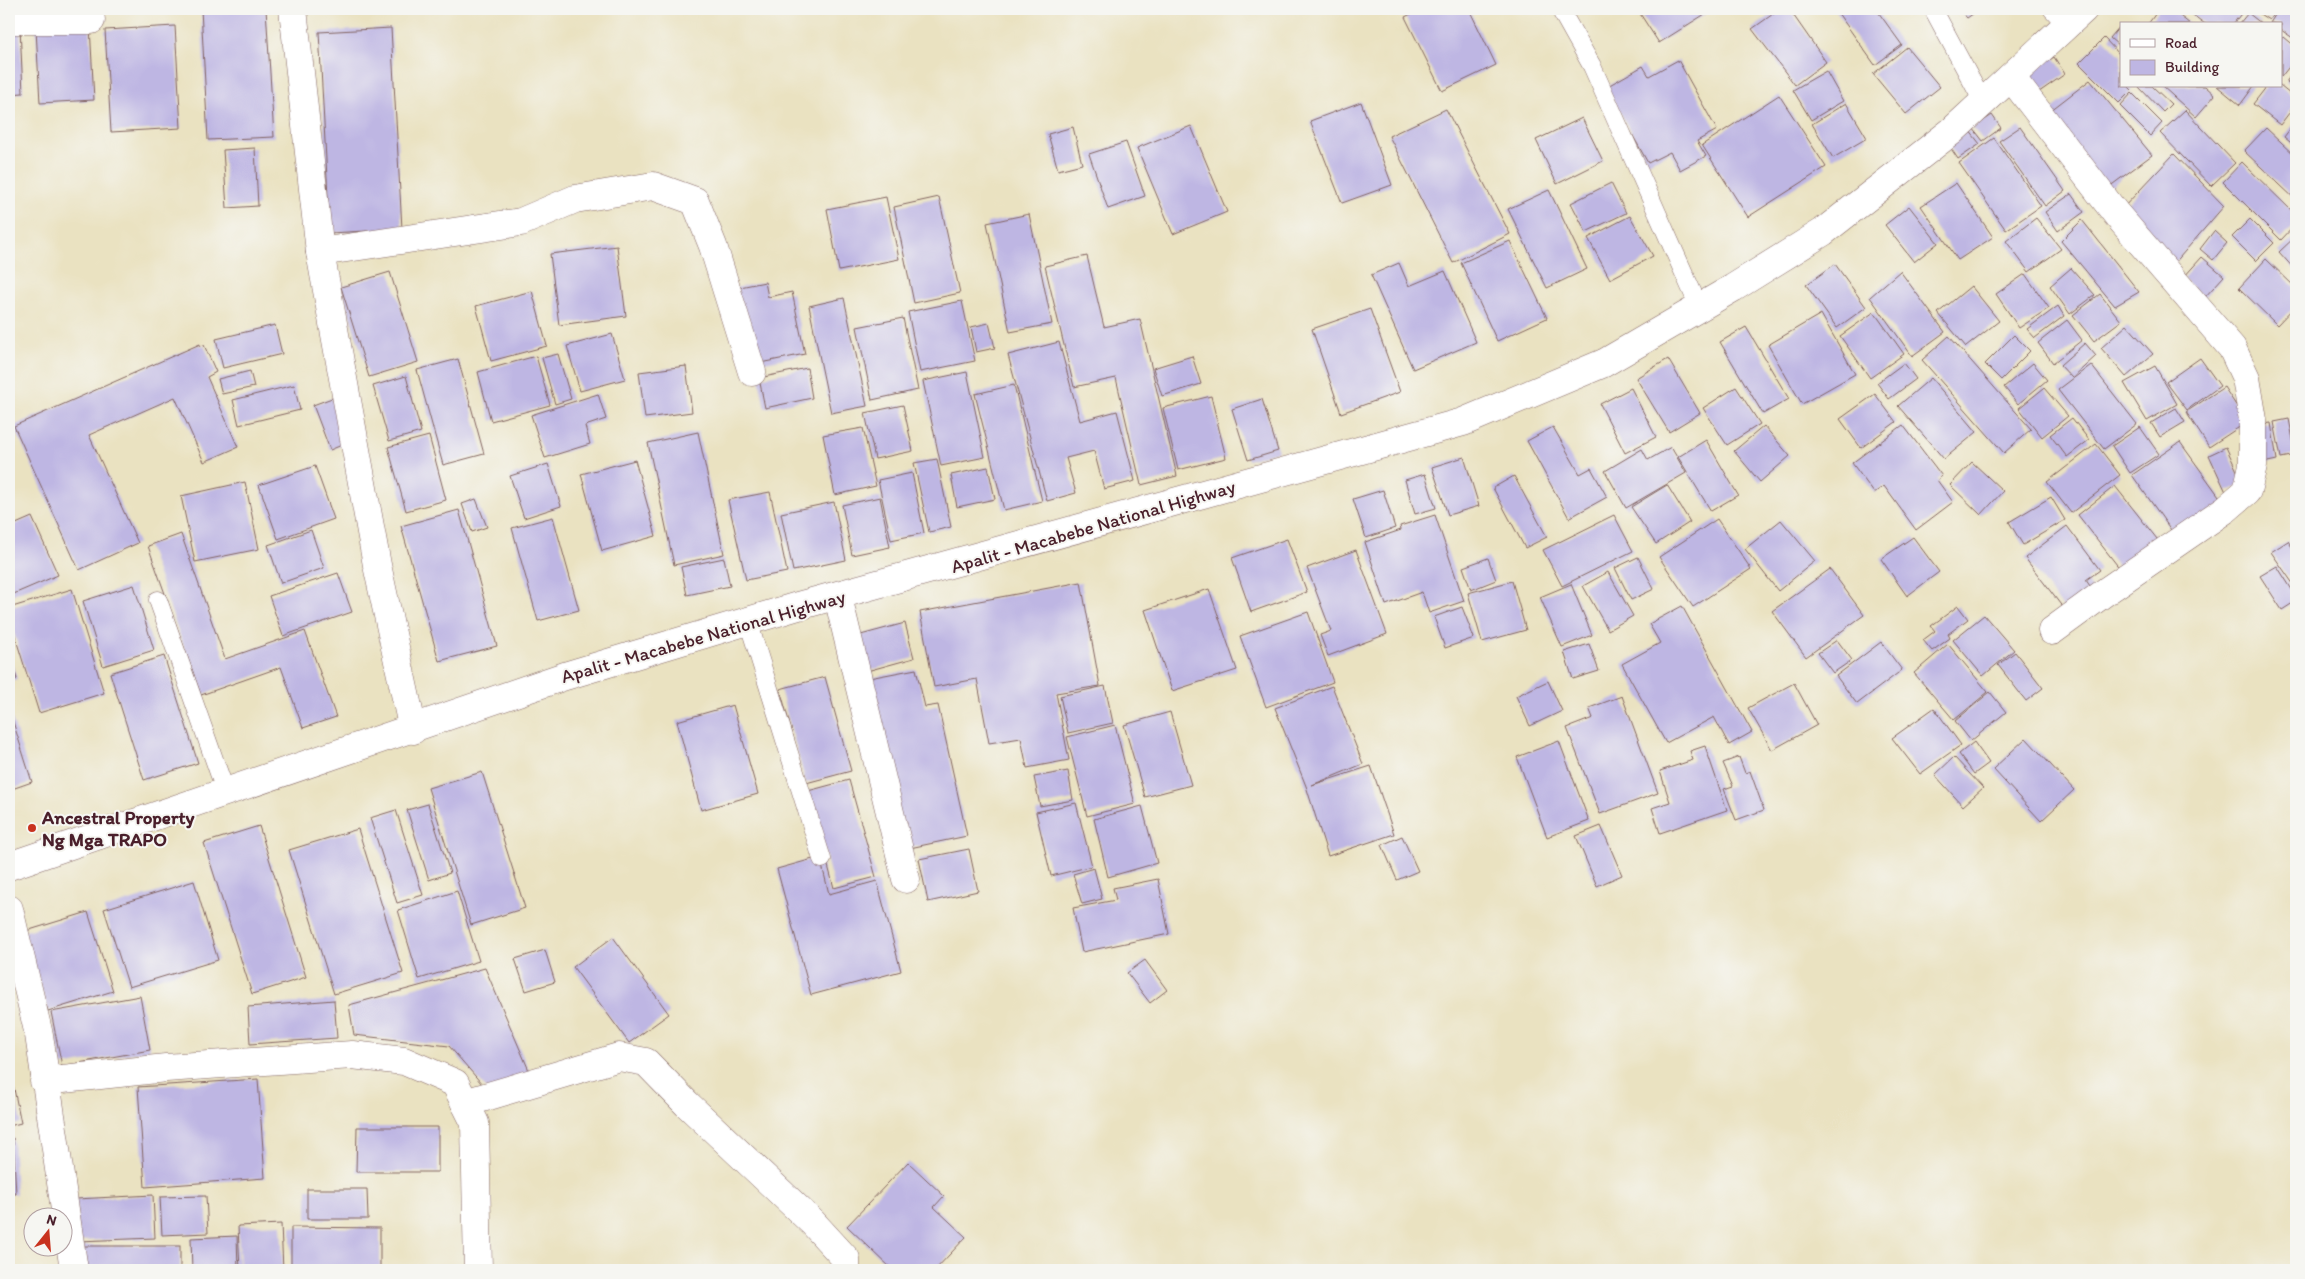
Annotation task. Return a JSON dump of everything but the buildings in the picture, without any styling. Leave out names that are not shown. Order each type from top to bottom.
[{"type":"street","points":[[293,9],[320,252],[377,566],[413,730]]},
{"type":"street","name":"Apalit - Macabebe National Highway","points":[[9,866],[413,730],[566,676],[748,621],[1463,422],[1604,363],[1823,232],[1952,131],[2011,77],[2068,14]]},
{"type":"street","points":[[9,20],[91,20]]},
{"type":"street","points":[[2011,77],[2116,216],[2232,348],[2246,378],[2253,420],[2253,465],[2247,492],[2226,509],[2052,631]]},
{"type":"street","points":[[320,252],[521,222],[575,198],[653,186],[695,201],[713,246],[752,372]]},
{"type":"street","points":[[838,597],[906,879]]},
{"type":"street","points":[[9,909],[39,1035],[44,1081],[74,1270]]},
{"type":"street","points":[[44,1081],[166,1068],[352,1055],[404,1061],[455,1083],[476,1123],[478,1270]]},
{"type":"street","points":[[465,1103],[619,1057],[646,1062],[694,1111],[813,1223],[846,1259],[846,1270]]},
{"type":"lane","points":[[1560,9],[1592,66],[1699,307]]},
{"type":"lane","points":[[1933,9],[1984,102]]},
{"type":"lane","points":[[158,600],[226,793]]},
{"type":"lane","points":[[748,621],[822,859]]},
{"type":"place","name":"Ancestral Property Ng Mga TRAPO","points":[[32,828]]}]
